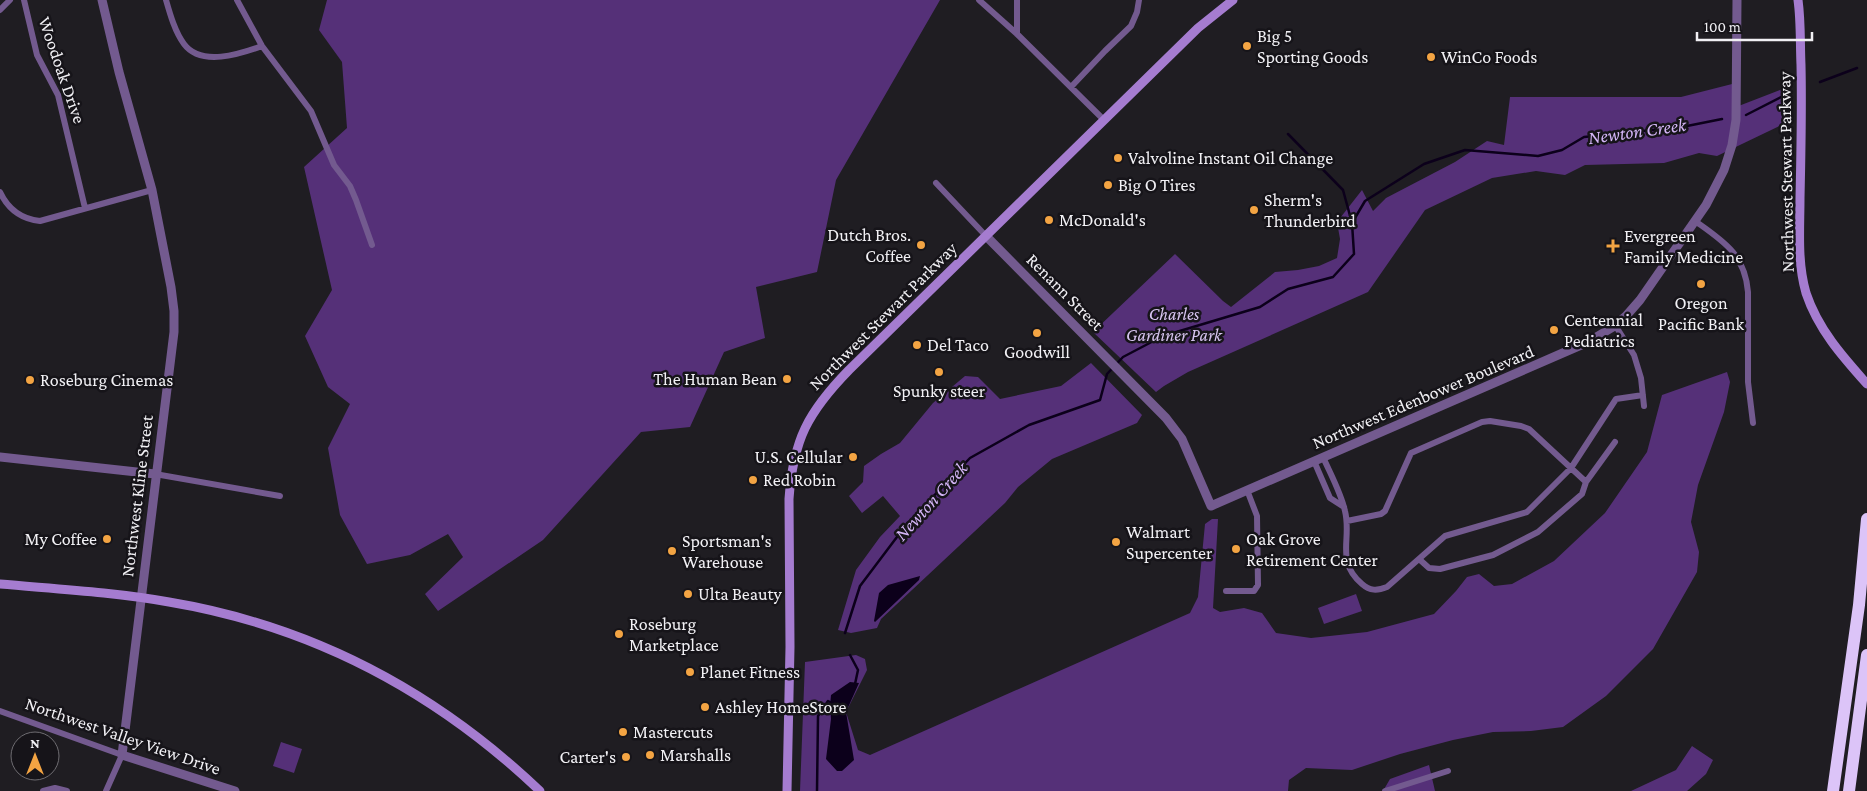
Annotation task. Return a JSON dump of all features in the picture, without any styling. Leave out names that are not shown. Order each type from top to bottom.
[{"type":"highway","points":[[1833,791],[1859,605],[1867,519]]},
{"type":"highway","points":[[1849,791],[1867,655]]},
{"type":"main road","name":"Northwest Stewart Parkway","points":[[787,791],[790,647],[790,480],[802,434],[815,408],[831,388],[1198,28],[1233,0]]},
{"type":"main road","name":"Northwest Stewart Parkway","points":[[1798,0],[1801,98],[1801,266],[1806,293],[1817,319],[1833,345],[1867,384]]},
{"type":"main road","points":[[0,584],[142,598],[204,609],[256,622],[300,636],[370,667],[403,686],[490,746],[540,791]]},
{"type":"street","points":[[0,10],[10,0]]},
{"type":"street","name":"Woodoak Drive","points":[[24,0],[37,55],[58,95],[85,208]]},
{"type":"street","name":"Northwest Kline Street","points":[[102,0],[116,64],[152,190],[174,311],[174,332],[155,474],[142,598],[122,755],[106,791]]},
{"type":"street","points":[[166,0],[180,39],[191,51],[199,55],[222,56],[262,46]]},
{"type":"street","points":[[237,0],[262,46],[301,96],[318,124],[334,165],[350,186],[361,211],[372,245]]},
{"type":"street","points":[[979,0],[1017,34],[1104,120]]},
{"type":"street","points":[[1017,0],[1017,34]]},
{"type":"street","points":[[1070,87],[1131,26],[1135,20],[1139,0]]},
{"type":"street","name":"Northwest Edenbower Boulevard","points":[[1211,506],[1588,342],[1615,326],[1640,300],[1695,221],[1719,182],[1732,145],[1736,120],[1736,0]]},
{"type":"street","name":"Renann Street","points":[[936,183],[1166,418],[1182,439],[1211,506]]},
{"type":"street","points":[[0,192],[5,202],[14,211],[32,220],[47,220],[152,190]]},
{"type":"street","points":[[1695,221],[1726,244],[1739,260],[1746,277],[1748,292],[1748,382],[1753,423]]},
{"type":"street","points":[[1615,326],[1634,355],[1641,378],[1644,406]]},
{"type":"street","points":[[1323,457],[1344,507],[1347,521],[1346,560],[1348,567],[1367,588],[1376,591],[1387,587],[1450,534],[1527,512],[1572,468],[1616,399],[1643,395]]},
{"type":"street","points":[[1347,521],[1381,514],[1384,511],[1411,452],[1486,421],[1526,427],[1586,482]]},
{"type":"street","points":[[1419,560],[1428,568],[1440,569],[1493,555],[1538,532],[1582,494],[1586,482],[1616,442]]},
{"type":"street","points":[[0,457],[155,474],[280,496]]},
{"type":"street","points":[[1314,461],[1330,498],[1344,507]]},
{"type":"street","points":[[1226,591],[1254,591],[1258,585],[1257,516],[1247,490]]},
{"type":"street","name":"Northwest Valley View Drive","points":[[0,710],[122,755],[236,791]]},
{"type":"street","points":[[1385,791],[1448,771]]},
{"type":"street","points":[[43,791],[55,788],[67,791]]},
{"type":"green space","points":[[327,0],[940,0],[836,180],[817,272],[756,287],[765,338],[724,352],[690,427],[641,432],[543,540],[438,611],[425,594],[463,557],[448,534],[410,555],[367,564],[340,515],[328,448],[350,404],[328,387],[305,336],[332,290],[304,167],[347,128],[342,62],[319,30]]},
{"type":"green space","name":"Charles Gardiner Park","points":[[1736,83],[1736,107],[1785,88],[1788,122],[1717,156],[1699,153],[1664,163],[1585,165],[1565,175],[1536,171],[1492,178],[1425,210],[1368,292],[1188,372],[1156,392],[1093,332],[1175,254],[1231,307],[1275,272],[1319,266],[1337,258],[1340,239],[1337,222],[1362,190],[1373,211],[1386,198],[1455,162],[1487,141],[1504,145],[1510,97],[1681,97]]},
{"type":"green space","name":"Charles Gardiner Park","points":[[1091,363],[1142,415],[1137,423],[1052,459],[1018,487],[1005,503],[881,619],[877,628],[851,633],[838,630],[856,570],[880,537],[900,516],[883,496],[862,513],[849,496],[863,482],[864,466],[900,443],[933,403],[965,376],[978,377],[1000,399],[1061,386]]},
{"type":"green space","points":[[1727,372],[1730,382],[1724,412],[1698,485],[1691,522],[1699,552],[1697,572],[1653,649],[1606,696],[1563,727],[1531,731],[1493,732],[1453,740],[1400,754],[1352,770],[1306,768],[1289,780],[1288,791],[800,791],[805,662],[856,655],[865,659],[867,670],[846,712],[858,750],[870,755],[1190,613],[1198,597],[1205,524],[1212,519],[1218,519],[1213,608],[1220,612],[1244,608],[1262,613],[1276,633],[1311,638],[1367,632],[1434,614],[1467,577],[1479,574],[1494,586],[1512,584],[1554,561],[1605,513],[1647,452],[1662,395]]},
{"type":"green space","points":[[1356,594],[1362,611],[1324,624],[1318,608]]},
{"type":"green space","points":[[281,742],[302,749],[294,773],[273,766]]},
{"type":"green space","points":[[1692,746],[1713,760],[1706,774],[1687,791],[1631,791],[1676,770]]},
{"type":"green space","points":[[1429,765],[1435,791],[1383,791],[1390,779]]},
{"type":"shaded area","points":[[920,576],[919,580],[874,621],[879,593],[888,585]]},
{"type":"shaded area","points":[[850,682],[859,683],[846,712],[854,760],[842,771],[837,771],[826,759],[831,719],[831,695]]},
{"type":"waterway","name":"Newton Creek","points":[[1820,82],[1857,68]]},
{"type":"waterway","name":"Newton Creek","points":[[1746,115],[1787,94]]},
{"type":"waterway","name":"Newton Creek","points":[[845,633],[860,586],[906,525],[970,458],[1029,425],[1100,400],[1107,374],[1123,357],[1163,336],[1260,307],[1288,289],[1333,277],[1354,254],[1352,223],[1365,201],[1424,164],[1465,150],[1538,156],[1562,150],[1584,137],[1682,127],[1722,119]]},
{"type":"waterway","points":[[1288,134],[1343,190],[1352,223]]},
{"type":"waterway","name":"Newton Creek","points":[[850,655],[858,670],[855,684]]},
{"type":"waterway","name":"Newton Creek","points":[[817,791],[818,716],[828,701],[832,703]]},
{"type":"place","name":"Big 5 Sporting Goods","points":[[1247,46]]},
{"type":"place","name":"WinCo Foods","points":[[1431,57]]},
{"type":"place","name":"Valvoline Instant Oil Change","points":[[1118,158]]},
{"type":"place","name":"Big O Tires","points":[[1108,185]]},
{"type":"place","name":"Sherm's Thunderbird","points":[[1254,210]]},
{"type":"place","name":"McDonald's","points":[[1049,220]]},
{"type":"place","name":"Dutch Bros. Coffee","points":[[921,245]]},
{"type":"place","name":"Evergreen Family Medicine","points":[[1613,246]]},
{"type":"place","name":"Oregon Pacific Bank","points":[[1701,284]]},
{"type":"place","name":"Centennial Pediatrics","points":[[1554,330]]},
{"type":"place","name":"Goodwill","points":[[1037,333]]},
{"type":"place","name":"Del Taco","points":[[917,345]]},
{"type":"place","name":"Spunky steer","points":[[939,372]]},
{"type":"place","name":"The Human Bean","points":[[787,379]]},
{"type":"place","name":"Roseburg Cinemas","points":[[30,380]]},
{"type":"place","name":"U.S. Cellular","points":[[853,457]]},
{"type":"place","name":"Red Robin","points":[[753,480]]},
{"type":"place","name":"My Coffee","points":[[107,539]]},
{"type":"place","name":"Walmart Supercenter","points":[[1116,542]]},
{"type":"place","name":"Oak Grove Retirement Center","points":[[1236,549]]},
{"type":"place","name":"Sportsman's Warehouse","points":[[672,551]]},
{"type":"place","name":"Ulta Beauty","points":[[688,594]]},
{"type":"place","name":"Roseburg Marketplace","points":[[619,634]]},
{"type":"place","name":"Planet Fitness","points":[[690,672]]},
{"type":"place","name":"Ashley HomeStore","points":[[705,707]]},
{"type":"place","name":"Mastercuts","points":[[623,732]]},
{"type":"place","name":"Marshalls","points":[[650,755]]},
{"type":"place","name":"Carter's","points":[[626,757]]}]
